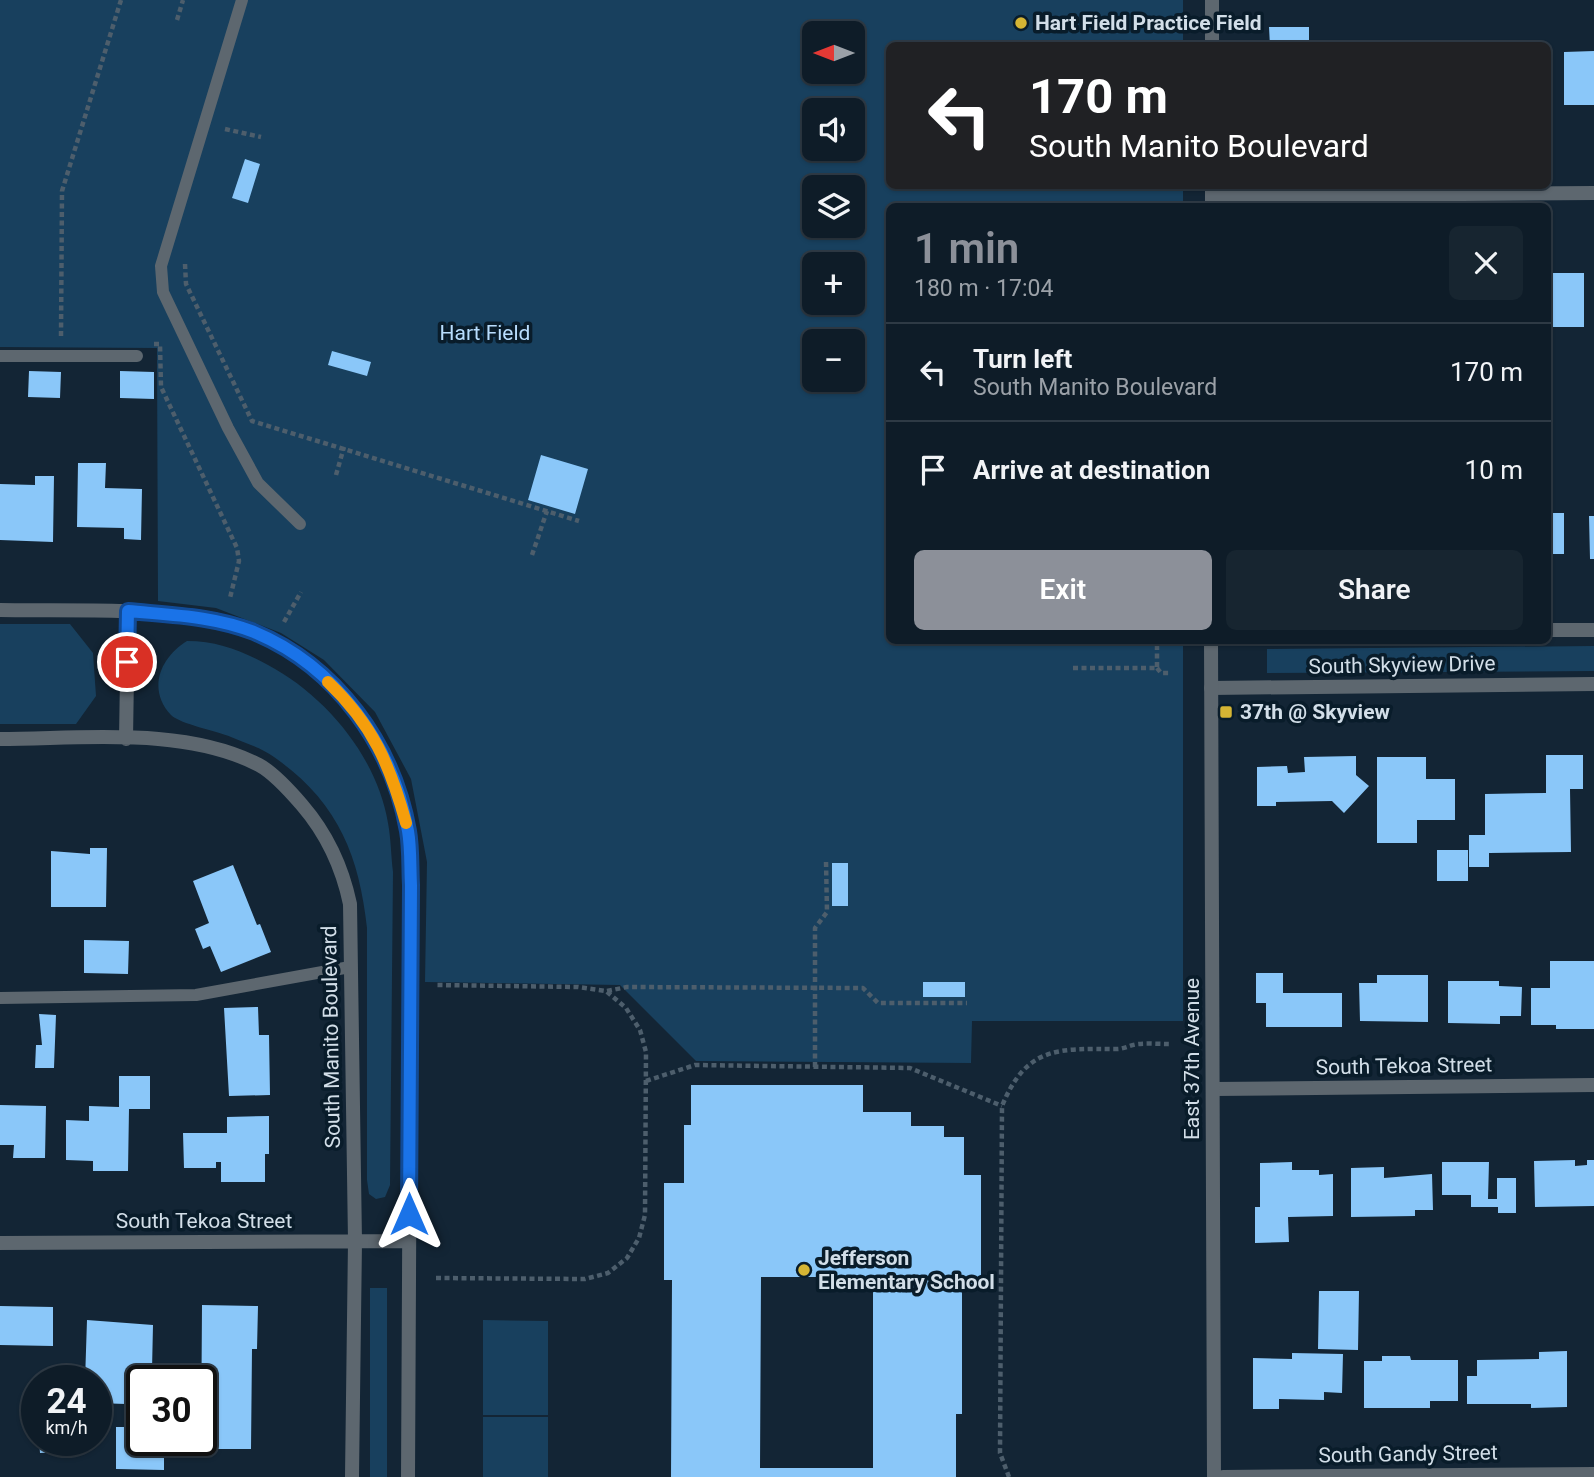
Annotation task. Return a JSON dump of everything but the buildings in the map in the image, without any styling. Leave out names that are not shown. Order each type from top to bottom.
[{"type":"street","points":[[1212,0],[1212,42]]},
{"type":"street","points":[[1212,196],[1594,193]]},
{"type":"street","points":[[0,610],[128,611],[203,618],[254,632],[290,651],[355,708],[379,744],[394,780],[408,832],[411,885],[408,1477]]},
{"type":"street","points":[[127,739],[128,611]]},
{"type":"street","points":[[1551,630],[1594,629]]},
{"type":"street","name":"East 37th Avenue","points":[[1211,644],[1214,1477]]},
{"type":"street","name":"South Skyview Drive","points":[[1211,688],[1594,684]]},
{"type":"street","name":"South Manito Boulevard","points":[[0,739],[184,741],[223,749],[261,766],[293,795],[321,827],[344,874],[350,904],[355,1241],[352,1477]]},
{"type":"street","name":"South Tekoa Street","points":[[1214,1089],[1594,1085]]},
{"type":"street","name":"South Tekoa Street","points":[[0,1243],[408,1241]]},
{"type":"street","name":"South Gandy Street","points":[[1223,1477],[1594,1474]]},
{"type":"lane","points":[[242,0],[162,266],[163,292],[228,428],[258,483],[300,524]]},
{"type":"lane","points":[[0,356],[137,356]]},
{"type":"lane","points":[[0,998],[196,995],[350,967]]},
{"type":"path","points":[[61,343],[62,191],[121,0]]},
{"type":"path","points":[[177,20],[183,0]]},
{"type":"path","points":[[221,142],[229,116]]},
{"type":"path","points":[[225,129],[261,137]]},
{"type":"path","points":[[185,260],[186,284],[252,421],[579,521]]},
{"type":"path","points":[[148,344],[160,344],[160,387],[237,548],[239,561],[230,598]]},
{"type":"path","points":[[336,475],[344,447]]},
{"type":"path","points":[[532,555],[547,511]]},
{"type":"path","points":[[284,622],[300,592]]},
{"type":"path","points":[[1157,644],[1157,668],[1161,673],[1171,673]]},
{"type":"path","points":[[1073,668],[1157,668]]},
{"type":"path","points":[[815,1067],[815,928],[827,912],[826,861]]},
{"type":"path","points":[[437,985],[578,987],[606,991],[627,987],[863,988],[878,1003],[967,1003]]},
{"type":"path","points":[[436,1278],[584,1279],[608,1273],[627,1258],[639,1238],[645,1215],[646,1052],[640,1030],[626,1008],[606,991]]},
{"type":"path","points":[[1009,1477],[1000,1453],[1002,1106],[1011,1086],[1026,1066],[1047,1054],[1067,1048],[1122,1049],[1136,1044],[1170,1044]]},
{"type":"path","points":[[646,1081],[695,1065],[910,1068],[1002,1106]]},
{"type":"green space","name":"Hart Field","points":[[0,0],[1183,0],[1183,42],[886,42],[886,189],[1183,189],[1183,203],[886,203],[886,644],[1183,644],[1183,1021],[972,1021],[971,1063],[696,1061],[620,985],[425,982],[427,862],[411,779],[375,712],[324,660],[281,633],[216,608],[158,601],[157,348],[0,347]]},
{"type":"green space","points":[[0,624],[70,624],[93,653],[96,696],[76,724],[0,724]]},
{"type":"green space","points":[[187,641],[219,645],[249,655],[310,693],[346,731],[373,775],[382,799],[389,829],[393,872],[390,1185],[385,1197],[376,1199],[369,1194],[367,1180],[367,928],[351,853],[329,811],[314,792],[274,757],[253,746],[171,715],[160,695],[160,675],[170,656]]},
{"type":"green space","points":[[1594,646],[1594,671],[1267,673],[1267,649]]},
{"type":"green space","points":[[370,1288],[387,1288],[387,1477],[370,1477]]},
{"type":"green space","points":[[483,1320],[548,1321],[548,1415],[483,1415]]},
{"type":"green space","points":[[483,1417],[548,1417],[548,1477],[483,1477]]},
{"type":"slow traffic","points":[[328,682],[355,708],[379,744],[394,780],[406,823]]},
{"type":"place","name":"Hart Field Practice Field","points":[[1021,23]]},
{"type":"place","name":"37th @ Skyview","points":[[1226,712]]},
{"type":"place","name":"Jefferson Elementary School","points":[[804,1270]]},
{"type":"route","points":[[127,662],[128,611],[203,618],[254,632],[290,651],[321,675],[355,708],[379,744],[394,780],[408,832],[411,885],[409,1214]]}]
